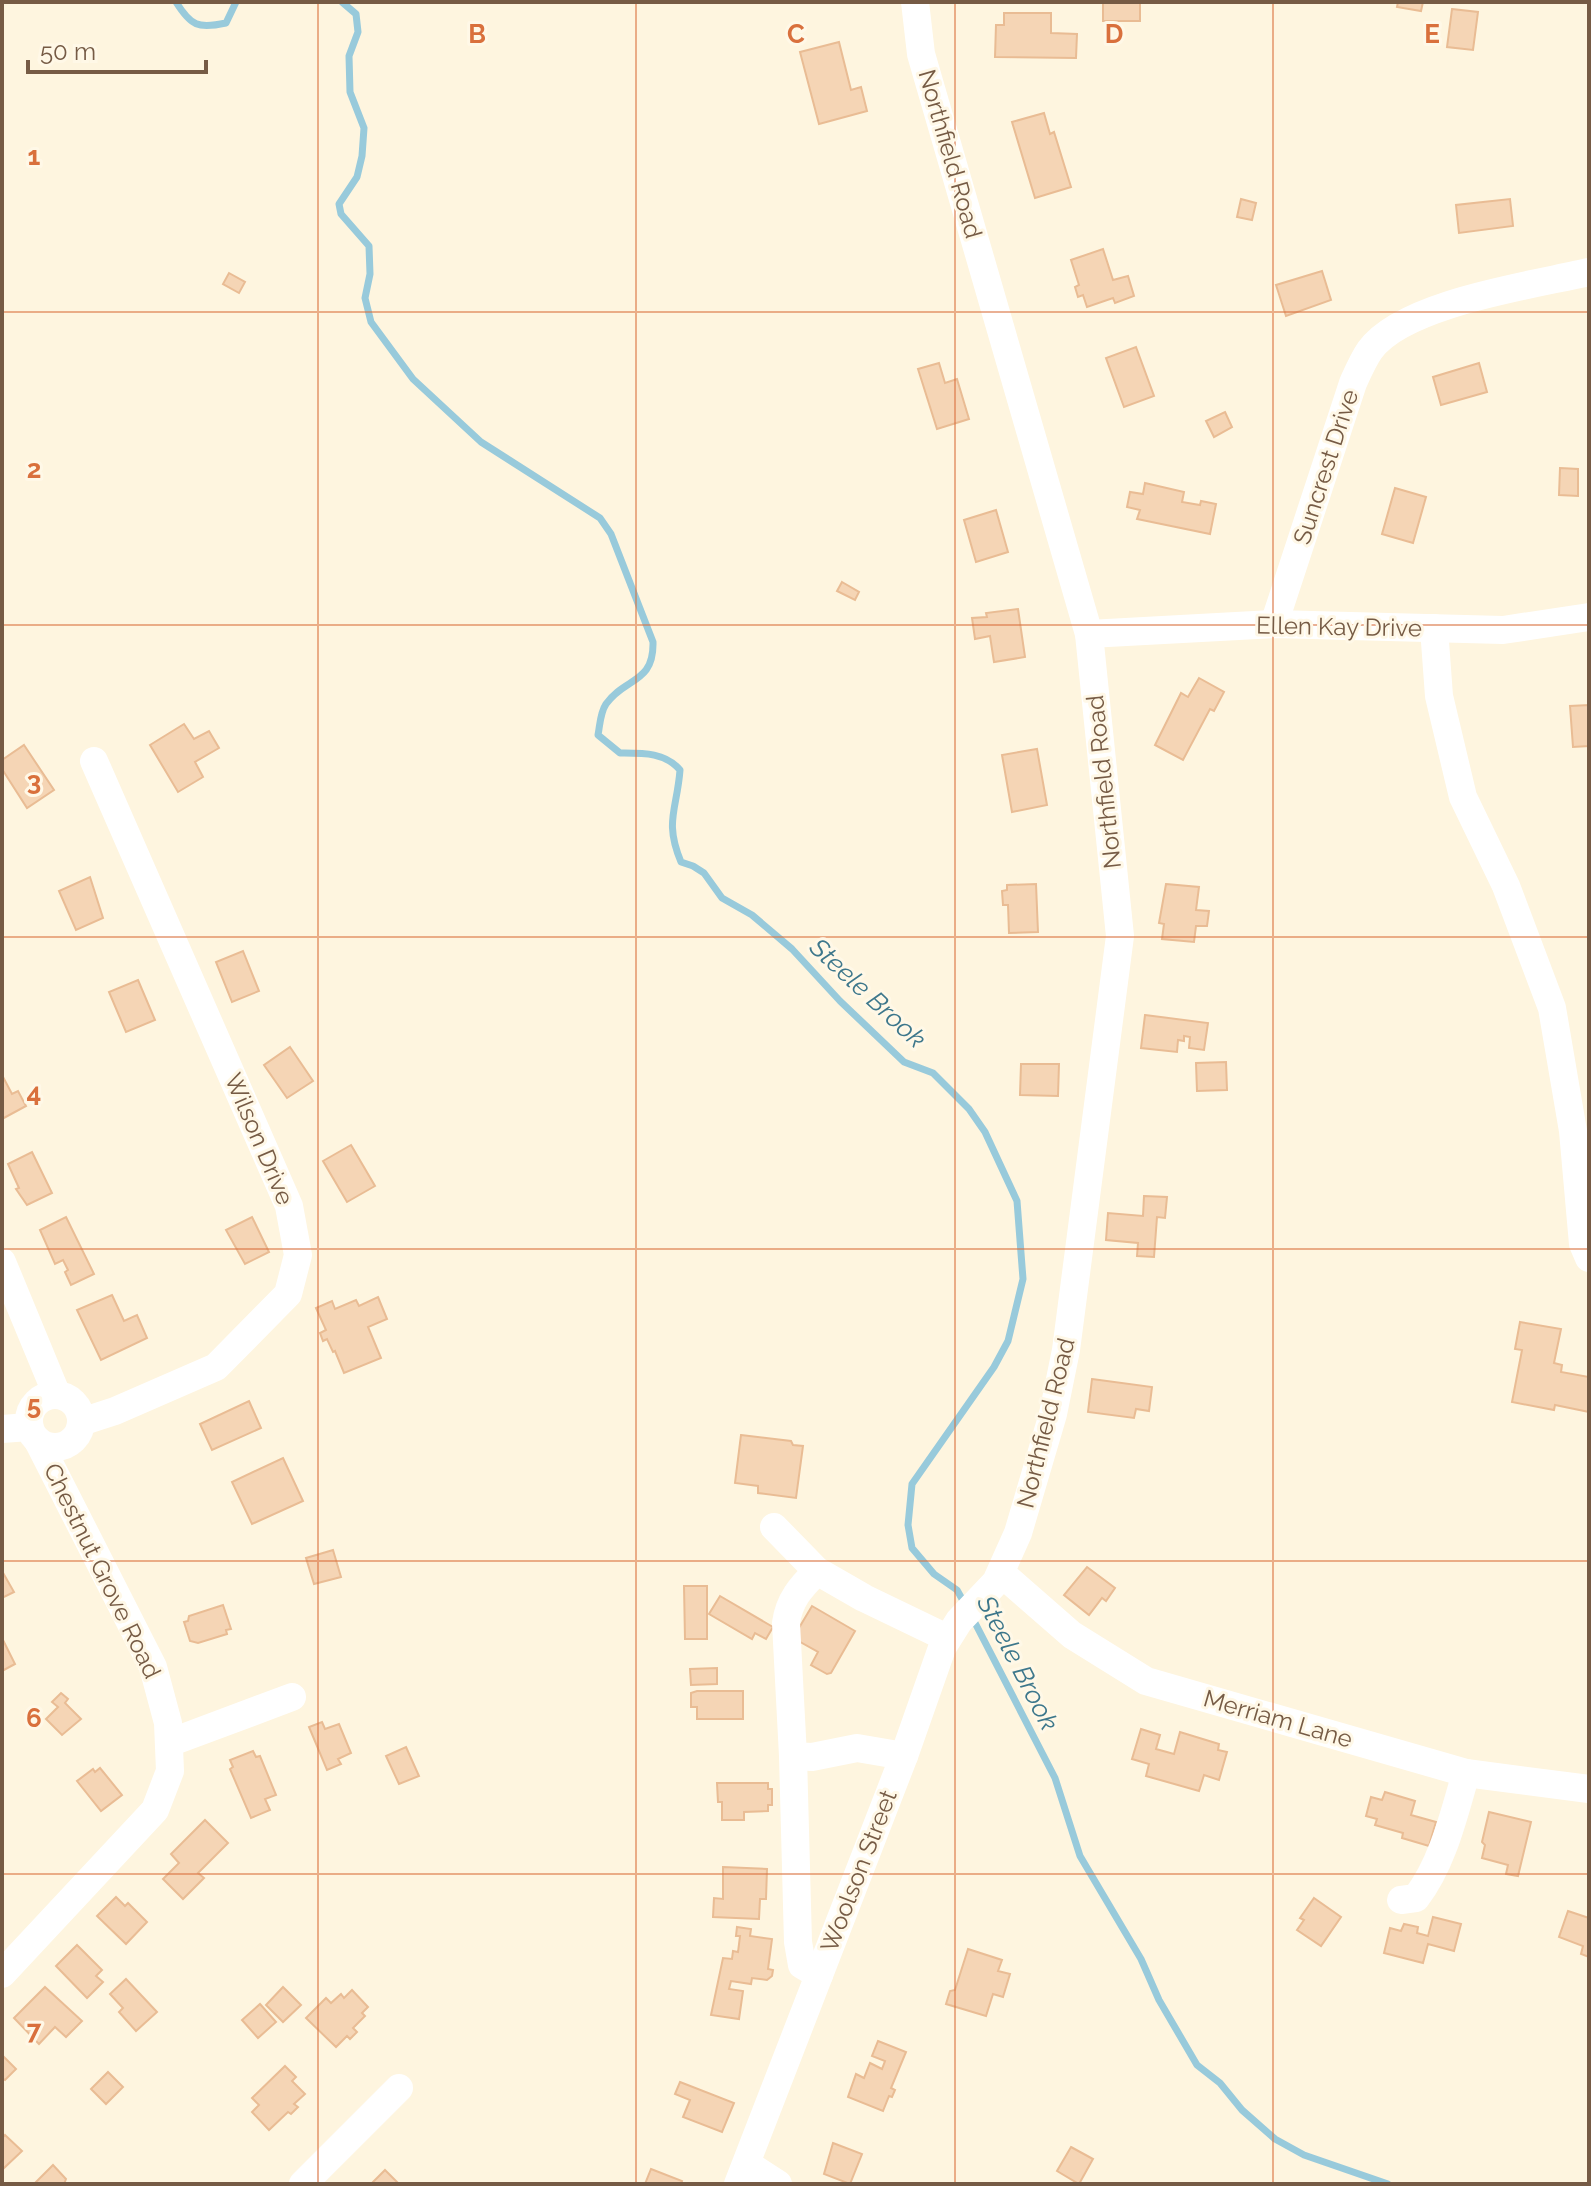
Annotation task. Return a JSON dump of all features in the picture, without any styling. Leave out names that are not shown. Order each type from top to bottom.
[{"type":"street","name":"Northfield Road","points":[[915,2],[921,54],[1089,634],[1120,936],[1066,1350],[1053,1414],[1029,1502],[994,1583]]},
{"type":"street","name":"Suncrest Drive","points":[[1274,624],[1353,383],[1371,348],[1402,324],[1433,308],[1589,272]]},
{"type":"street","name":"Ellen Kay Drive","points":[[1089,634],[1274,624],[1503,630],[1589,617]]},
{"type":"street","points":[[1434,628],[1439,696],[1463,797],[1506,886],[1552,1008],[1580,1116],[1583,1244],[1589,1258]]},
{"type":"street","name":"Wilson Drive","points":[[81,1422],[115,1411],[216,1367],[288,1294],[298,1255],[289,1206],[94,761]]},
{"type":"street","points":[[2,1262],[57,1395]]},
{"type":"street","points":[[23,1433],[35,1404],[57,1395],[66,1397],[74,1404],[80,1412],[81,1422]]},
{"type":"street","name":"Chestnut Grove Road","points":[[23,1433],[56,1447],[66,1445],[79,1431],[81,1422]]},
{"type":"street","name":"Chestnut Grove Road","points":[[2,1974],[155,1810],[170,1771],[168,1723],[153,1667],[23,1433]]},
{"type":"street","points":[[774,1527],[817,1571],[864,1598],[954,1628]]},
{"type":"street","points":[[817,1571],[796,1593],[788,1608],[786,1623],[798,1942],[802,1965],[819,1975]]},
{"type":"street","name":"Woolson Street","points":[[742,2174],[954,1628],[994,1583]]},
{"type":"street","name":"Merriam Lane","points":[[994,1583],[1079,1641],[1146,1681],[1466,1773],[1589,1789]]},
{"type":"street","points":[[169,1743],[292,1697]]},
{"type":"street","points":[[793,1756],[812,1757],[857,1748],[904,1756]]},
{"type":"street","points":[[1401,1900],[1416,1898],[1424,1888],[1442,1847],[1466,1773]]},
{"type":"street","points":[[303,2184],[399,2088]]},
{"type":"street","points":[[742,2174],[778,2184]]},
{"type":"building","points":[[1103,2],[1140,2],[1140,21],[1103,21]]},
{"type":"building","points":[[1398,2],[1423,2],[1421,11],[1397,7]]},
{"type":"building","points":[[1452,9],[1478,12],[1473,50],[1447,47]]},
{"type":"building","points":[[1004,13],[1051,13],[1051,33],[1077,34],[1076,58],[995,57],[996,25],[1004,25]]},
{"type":"building","points":[[839,42],[851,90],[861,87],[867,111],[819,124],[800,52]]},
{"type":"building","points":[[1044,113],[1050,134],[1054,132],[1071,187],[1035,198],[1012,122]]},
{"type":"building","points":[[1241,199],[1256,203],[1252,220],[1237,217]]},
{"type":"building","points":[[1510,199],[1513,226],[1459,233],[1456,205]]},
{"type":"building","points":[[1103,249],[1113,280],[1128,276],[1134,296],[1115,303],[1113,298],[1087,307],[1083,295],[1078,297],[1075,287],[1079,285],[1071,260]]},
{"type":"building","points":[[1322,271],[1331,300],[1286,316],[1276,285]]},
{"type":"building","points":[[229,273],[245,282],[239,293],[223,284]]},
{"type":"building","points":[[1136,347],[1154,396],[1124,407],[1106,358]]},
{"type":"building","points":[[939,363],[945,383],[957,379],[969,419],[937,429],[918,369]]},
{"type":"building","points":[[1479,363],[1487,392],[1441,405],[1433,377]]},
{"type":"building","points":[[1225,412],[1232,427],[1214,437],[1206,421]]},
{"type":"building","points":[[1560,468],[1578,469],[1578,496],[1559,495]]},
{"type":"building","points":[[1145,483],[1184,492],[1182,502],[1216,504],[1210,534],[1137,519],[1140,510],[1127,507],[1130,492],[1143,494]]},
{"type":"building","points":[[1395,488],[1426,497],[1413,543],[1382,534]]},
{"type":"building","points":[[996,510],[1008,552],[976,562],[964,520]]},
{"type":"building","points":[[842,582],[859,592],[855,600],[837,591]]},
{"type":"building","points":[[1018,609],[1025,657],[994,662],[990,636],[975,639],[972,618]]},
{"type":"building","points":[[1199,678],[1224,692],[1214,711],[1210,709],[1183,760],[1155,745],[1181,693],[1188,697]]},
{"type":"building","points":[[1589,705],[1589,746],[1573,747],[1570,706]]},
{"type":"building","points":[[184,724],[194,739],[209,731],[219,748],[195,762],[203,777],[178,792],[150,745]]},
{"type":"building","points":[[24,745],[54,790],[27,808],[2,769],[2,760]]},
{"type":"building","points":[[1037,749],[1047,805],[1012,812],[1002,755]]},
{"type":"building","points":[[90,877],[103,918],[76,930],[59,891]]},
{"type":"building","points":[[1036,884],[1038,932],[1009,933],[1008,905],[1003,905],[1002,891],[1007,890],[1007,885]]},
{"type":"building","points":[[1166,884],[1199,887],[1196,910],[1209,911],[1207,926],[1196,926],[1194,942],[1162,939],[1164,924],[1159,923]]},
{"type":"building","points":[[243,951],[259,991],[232,1002],[216,962]]},
{"type":"building","points":[[138,980],[155,1020],[126,1032],[109,992]]},
{"type":"building","points":[[1145,1015],[1208,1023],[1204,1050],[1189,1048],[1190,1037],[1184,1036],[1184,1041],[1178,1040],[1177,1052],[1141,1048]]},
{"type":"building","points":[[290,1047],[313,1081],[287,1098],[264,1065]]},
{"type":"building","points":[[1226,1062],[1227,1090],[1197,1091],[1196,1063]]},
{"type":"building","points":[[1021,1064],[1059,1064],[1058,1096],[1020,1095]]},
{"type":"building","points":[[2,1075],[12,1094],[18,1091],[26,1106],[2,1119]]},
{"type":"building","points":[[351,1145],[375,1186],[347,1202],[323,1161]]},
{"type":"building","points":[[32,1152],[52,1193],[27,1205],[16,1189],[19,1188],[8,1164]]},
{"type":"building","points":[[1144,1196],[1167,1197],[1165,1218],[1157,1217],[1154,1257],[1137,1256],[1138,1243],[1106,1240],[1108,1213],[1143,1216]]},
{"type":"building","points":[[66,1217],[94,1274],[71,1285],[63,1260],[55,1264],[40,1230]]},
{"type":"building","points":[[252,1217],[269,1252],[245,1264],[226,1230]]},
{"type":"building","points":[[112,1295],[124,1321],[137,1315],[147,1338],[101,1360],[77,1310]]},
{"type":"building","points":[[378,1297],[387,1319],[368,1327],[381,1358],[344,1373],[335,1351],[327,1339],[323,1341],[320,1333],[326,1330],[316,1308],[332,1301],[335,1309],[356,1300],[359,1306]]},
{"type":"building","points":[[1520,1322],[1561,1329],[1554,1363],[1562,1365],[1561,1372],[1589,1377],[1589,1412],[1555,1405],[1554,1410],[1512,1402],[1522,1350],[1515,1349]]},
{"type":"building","points":[[1092,1379],[1152,1387],[1149,1411],[1136,1409],[1134,1418],[1088,1412]]},
{"type":"building","points":[[249,1401],[261,1428],[212,1450],[200,1424]]},
{"type":"building","points":[[741,1435],[791,1441],[793,1445],[803,1446],[796,1498],[758,1493],[758,1486],[735,1483]]},
{"type":"building","points":[[283,1458],[303,1501],[252,1524],[232,1482]]},
{"type":"building","points":[[333,1550],[341,1577],[314,1584],[306,1558]]},
{"type":"building","points":[[1087,1567],[1115,1588],[1106,1601],[1102,1598],[1089,1615],[1064,1595]]},
{"type":"building","points":[[2,1571],[14,1592],[2,1598]]},
{"type":"building","points":[[684,1586],[707,1586],[707,1639],[685,1639]]},
{"type":"building","points":[[720,1596],[773,1627],[766,1639],[755,1633],[752,1639],[709,1614]]},
{"type":"building","points":[[223,1605],[231,1629],[226,1630],[227,1634],[198,1643],[190,1641],[184,1622],[188,1621],[189,1616]]},
{"type":"building","points":[[812,1606],[855,1631],[831,1673],[827,1674],[811,1665],[818,1652],[793,1638]]},
{"type":"building","points":[[2,1638],[15,1664],[2,1671]]},
{"type":"building","points":[[717,1668],[717,1684],[691,1685],[690,1669]]},
{"type":"building","points":[[743,1691],[743,1719],[697,1719],[697,1707],[691,1707],[691,1693]]},
{"type":"building","points":[[61,1693],[68,1699],[65,1703],[81,1719],[62,1735],[46,1719],[58,1707],[52,1702]]},
{"type":"building","points":[[322,1722],[325,1729],[339,1724],[351,1753],[338,1759],[341,1764],[327,1770],[309,1727]]},
{"type":"building","points":[[1141,1729],[1160,1735],[1156,1749],[1174,1754],[1180,1732],[1219,1744],[1218,1750],[1227,1752],[1219,1780],[1204,1775],[1199,1791],[1146,1776],[1149,1764],[1132,1759]]},
{"type":"building","points":[[406,1747],[419,1776],[399,1784],[386,1756]]},
{"type":"building","points":[[253,1751],[256,1757],[260,1756],[276,1795],[265,1799],[270,1810],[251,1818],[230,1769],[233,1767],[230,1760]]},
{"type":"building","points":[[100,1768],[122,1795],[101,1811],[77,1781],[93,1769],[95,1772]]},
{"type":"building","points":[[717,1783],[768,1783],[768,1789],[772,1789],[772,1805],[768,1805],[768,1811],[744,1812],[744,1820],[722,1820],[722,1802],[718,1802]]},
{"type":"building","points":[[1385,1792],[1415,1801],[1411,1815],[1436,1822],[1429,1846],[1402,1838],[1403,1833],[1375,1825],[1377,1819],[1366,1816],[1371,1797],[1382,1800]]},
{"type":"building","points":[[1489,1812],[1531,1822],[1518,1876],[1506,1874],[1508,1865],[1482,1858],[1485,1845],[1482,1842]]},
{"type":"building","points":[[205,1820],[228,1843],[198,1873],[204,1878],[183,1899],[163,1879],[179,1863],[171,1854]]},
{"type":"building","points":[[723,1867],[767,1869],[766,1899],[760,1899],[759,1919],[713,1917],[714,1898],[723,1899]]},
{"type":"building","points":[[116,1897],[125,1906],[128,1903],[147,1922],[126,1944],[97,1916]]},
{"type":"building","points":[[1314,1898],[1341,1917],[1321,1946],[1297,1930],[1304,1920],[1300,1918]]},
{"type":"building","points":[[1568,1911],[1589,1918],[1589,1957],[1581,1954],[1583,1946],[1559,1937]]},
{"type":"building","points":[[1433,1917],[1461,1924],[1454,1951],[1428,1944],[1423,1963],[1384,1953],[1390,1928],[1401,1931],[1404,1924],[1418,1927],[1417,1933],[1428,1936]]},
{"type":"building","points":[[737,1927],[751,1929],[750,1936],[772,1939],[768,1969],[773,1970],[767,1980],[752,1978],[751,1984],[731,1981],[729,1989],[743,1991],[739,2019],[711,2015],[723,1958],[732,1959],[733,1951],[738,1952],[740,1936],[736,1936]]},
{"type":"building","points":[[77,1945],[102,1970],[96,1976],[103,1982],[87,1998],[56,1966]]},
{"type":"building","points":[[968,1949],[1002,1960],[998,1971],[1010,1974],[1003,1997],[993,1994],[986,2016],[946,2004],[950,1991],[955,1990]]},
{"type":"building","points":[[126,1979],[157,2012],[136,2031],[119,2012],[123,2008],[110,1994]]},
{"type":"building","points":[[45,1987],[82,2021],[66,2037],[55,2027],[39,2044],[14,2018]]},
{"type":"building","points":[[283,1987],[301,2005],[283,2022],[266,2005]]},
{"type":"building","points":[[352,1990],[368,2007],[362,2013],[365,2016],[353,2028],[357,2032],[350,2039],[347,2036],[336,2047],[306,2018],[326,1998],[331,2003],[341,1994],[344,1998]]},
{"type":"building","points":[[260,2004],[276,2022],[258,2038],[242,2020]]},
{"type":"building","points":[[878,2041],[906,2052],[891,2088],[895,2090],[883,2111],[848,2097],[856,2074],[864,2078],[870,2063],[882,2069],[885,2061],[872,2056]]},
{"type":"building","points":[[2,2055],[16,2069],[5,2080],[2,2078]]},
{"type":"building","points":[[285,2066],[296,2077],[292,2081],[305,2094],[294,2104],[298,2107],[291,2114],[288,2112],[269,2130],[252,2112],[259,2105],[252,2098]]},
{"type":"building","points":[[108,2072],[123,2087],[106,2104],[91,2089]]},
{"type":"building","points":[[680,2082],[734,2103],[722,2132],[683,2117],[690,2100],[675,2094]]},
{"type":"building","points":[[5,2135],[22,2151],[4,2168],[2,2138]]},
{"type":"building","points":[[833,2143],[862,2154],[850,2184],[824,2174]]},
{"type":"building","points":[[1071,2147],[1093,2159],[1079,2184],[1057,2171]]},
{"type":"building","points":[[53,2165],[66,2179],[64,2184],[34,2184]]},
{"type":"building","points":[[651,2169],[682,2181],[681,2184],[645,2184]]},
{"type":"building","points":[[385,2170],[399,2184],[371,2184]]},
{"type":"waterway","name":"Steele Brook","points":[[176,2],[191,21],[208,26],[226,23],[236,2]]},
{"type":"waterway","name":"Steele Brook","points":[[342,2],[356,14],[358,32],[349,56],[350,92],[364,128],[357,177],[339,204],[341,214],[369,246],[370,274],[365,298],[371,322],[413,379],[481,442],[600,518],[611,534],[653,642],[652,656],[644,673],[606,704],[598,735],[620,753],[660,757],[680,770],[672,825],[681,862],[704,873],[722,898],[752,915],[792,949],[840,1001],[904,1062],[933,1073],[969,1109],[985,1132],[1017,1201],[1023,1279],[1008,1341],[994,1367],[912,1484],[908,1525],[912,1548],[934,1574],[957,1590],[966,1606]]},
{"type":"waterway","name":"Steele Brook","points":[[972,1617],[1055,1778],[1080,1856],[1141,1959],[1159,2000],[1197,2065],[1220,2083],[1242,2110],[1275,2139],[1304,2155],[1388,2184]]}]
